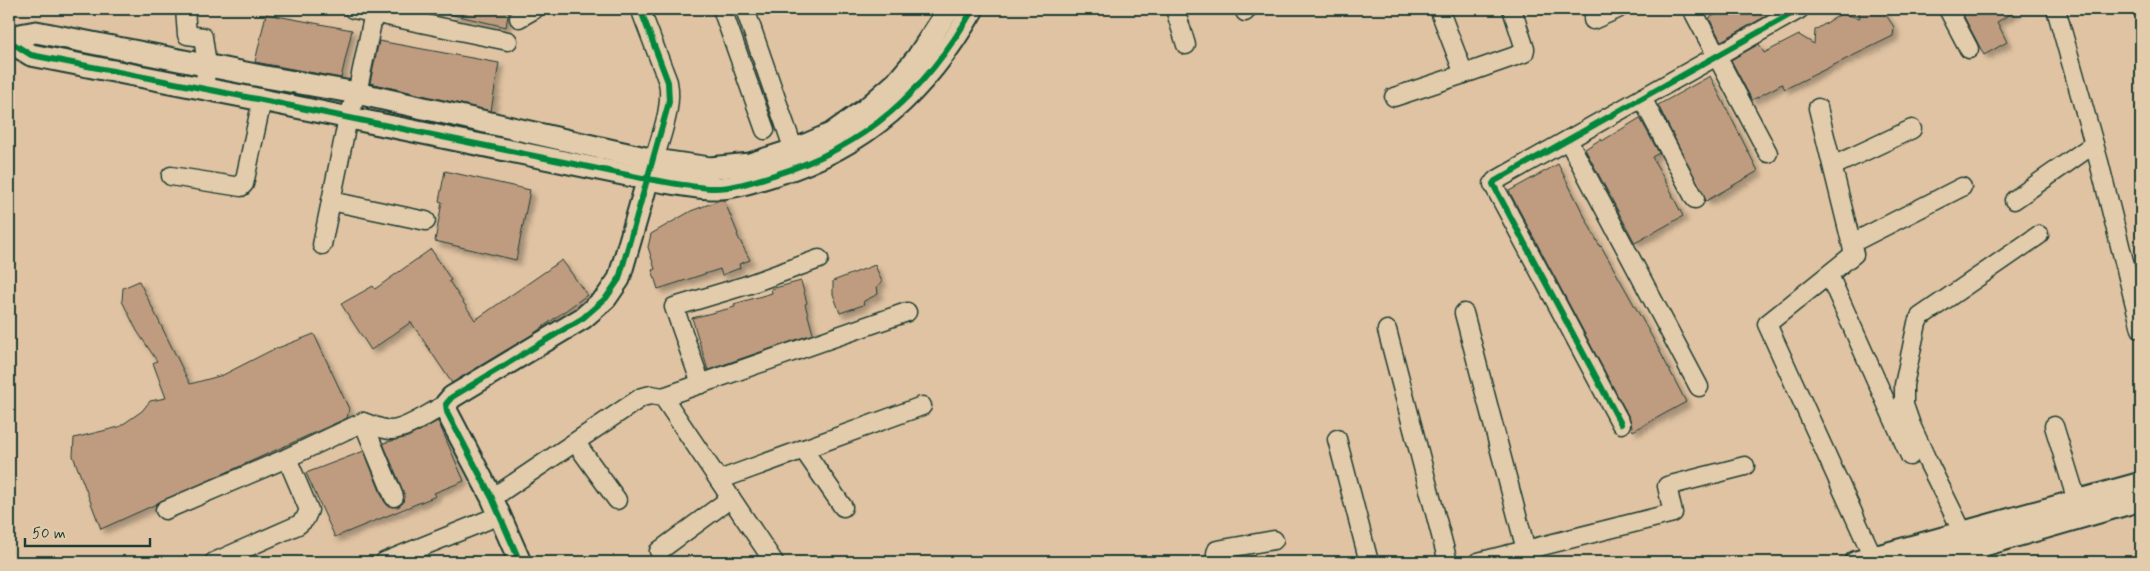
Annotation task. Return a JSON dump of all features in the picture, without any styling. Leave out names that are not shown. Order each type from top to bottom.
[{"type":"street","points":[[184,9],[187,35],[203,37],[207,64],[204,90]]},
{"type":"street","points":[[353,9],[508,41]]},
{"type":"street","points":[[519,18],[535,9]]},
{"type":"street","points":[[165,510],[287,458],[363,422],[383,429],[393,430],[403,427],[446,404],[452,397],[583,318],[606,298],[619,280],[669,102],[668,82],[641,11],[642,9]]},
{"type":"street","points":[[722,9],[765,130]]},
{"type":"street","points":[[745,9],[797,159]]},
{"type":"street","points":[[797,159],[866,109],[896,83],[917,58],[949,9]]},
{"type":"street","points":[[9,41],[31,55],[348,118],[651,169],[710,168],[797,159],[840,147],[900,105],[924,80],[953,43],[972,9]]},
{"type":"street","points":[[1175,9],[1186,45]]},
{"type":"street","points":[[1439,9],[1464,74]]},
{"type":"street","points":[[1394,98],[1524,53],[1525,49],[1512,9]]},
{"type":"street","points":[[1593,20],[1618,9]]},
{"type":"street","points":[[1692,9],[1768,154]]},
{"type":"street","points":[[1621,424],[1493,184],[1495,181],[1800,9]]},
{"type":"street","points":[[1948,9],[1970,49]]},
{"type":"street","points":[[2056,9],[2094,144],[2133,265],[2141,329]]},
{"type":"street","points":[[322,245],[348,118],[357,93],[374,13]]},
{"type":"street","points":[[9,37],[36,32],[207,64],[266,78],[357,93],[651,169]]},
{"type":"street","points":[[1642,98],[1695,199]]},
{"type":"street","points":[[171,176],[241,187],[244,184],[262,100]]},
{"type":"street","points":[[1818,108],[1852,243],[1853,256],[1767,324],[1864,560],[1972,548],[2077,501],[2141,483]]},
{"type":"street","points":[[1833,166],[1912,129]]},
{"type":"street","points":[[1568,140],[1699,387]]},
{"type":"street","points":[[2014,200],[2094,144]]},
{"type":"street","points":[[1852,243],[1962,188]]},
{"type":"street","points":[[332,201],[426,220]]},
{"type":"street","points":[[1972,548],[1910,425],[1904,404],[1904,385],[1917,323],[1920,317],[2039,235]]},
{"type":"street","points":[[701,384],[674,308],[747,285],[819,259]]},
{"type":"street","points":[[1828,275],[1910,456]]},
{"type":"street","points":[[384,562],[496,506],[576,443],[642,397],[651,395],[663,397],[907,312]]},
{"type":"street","points":[[1464,312],[1526,550]]},
{"type":"street","points":[[1386,330],[1448,562]]},
{"type":"street","points":[[663,397],[774,562]]},
{"type":"street","points":[[446,404],[447,412],[496,506],[520,562]]},
{"type":"street","points":[[719,480],[922,406]]},
{"type":"street","points":[[363,422],[394,497]]},
{"type":"street","points":[[2054,426],[2077,501]]},
{"type":"street","points":[[1337,439],[1369,562]]},
{"type":"street","points":[[576,443],[617,500]]},
{"type":"street","points":[[803,449],[843,507]]},
{"type":"street","points":[[214,562],[298,525],[305,519],[309,510],[287,458]]},
{"type":"street","points":[[1478,562],[1498,560],[1526,550],[1672,513],[1667,486],[1745,466]]},
{"type":"street","points":[[659,551],[731,498]]},
{"type":"street","points":[[1925,562],[2141,500]]},
{"type":"street","points":[[1216,562],[1217,550],[1274,540]]},
{"type":"building","points":[[451,9],[509,9],[506,27],[450,14]]},
{"type":"building","points":[[1726,9],[1779,9],[1721,41],[1709,18]]},
{"type":"building","points":[[1858,9],[1882,9],[1894,27],[1893,36],[1785,89],[1782,84],[1752,100],[1731,60],[1759,44],[1764,53],[1799,35],[1814,44],[1815,30],[1841,14],[1860,18]]},
{"type":"building","points":[[1960,9],[2019,9],[1997,22],[2007,42],[1984,55]]},
{"type":"building","points":[[266,14],[352,30],[341,78],[255,62]]},
{"type":"building","points":[[379,41],[499,63],[491,111],[370,83]]},
{"type":"building","points":[[1710,76],[1758,171],[1706,201],[1658,105]]},
{"type":"building","points":[[1640,118],[1659,153],[1652,157],[1683,216],[1635,243],[1585,149]]},
{"type":"building","points":[[1558,164],[1600,247],[1656,344],[1686,402],[1633,431],[1630,419],[1509,191]]},
{"type":"building","points":[[445,171],[530,190],[516,260],[435,241],[442,202],[439,201]]},
{"type":"building","points":[[724,200],[737,235],[750,260],[739,264],[740,268],[722,275],[720,269],[658,289],[652,270],[655,269],[648,247],[651,234],[691,211]]},
{"type":"building","points":[[431,249],[451,280],[449,281],[475,320],[562,260],[587,295],[533,334],[452,383],[411,322],[371,350],[341,304],[373,286],[375,289]]},
{"type":"building","points":[[875,265],[882,282],[877,286],[878,294],[864,301],[863,305],[840,313],[833,294],[833,281]]},
{"type":"building","points":[[139,281],[190,384],[223,375],[270,351],[314,334],[349,409],[347,418],[101,529],[73,456],[74,438],[119,427],[142,411],[150,401],[166,398],[153,363],[157,361],[137,331],[122,301],[123,288]]},
{"type":"building","points":[[801,281],[813,334],[708,370],[692,318],[735,307],[734,304],[772,293],[771,289]]},
{"type":"building","points":[[438,421],[464,481],[434,493],[436,496],[335,537],[306,473],[364,451],[384,501],[388,506],[398,507],[403,503],[404,493],[383,443],[408,437]]},
{"type":"cycle path","points":[[520,562],[492,498],[447,412],[446,404],[452,397],[583,318],[606,298],[619,279],[669,102],[668,82],[641,9]]},
{"type":"cycle path","points":[[9,41],[31,55],[647,179],[695,187],[719,188],[751,182],[807,163],[837,149],[865,132],[914,90],[955,39],[973,9]]},
{"type":"cycle path","points":[[1621,424],[1493,184],[1495,181],[1800,9]]}]
